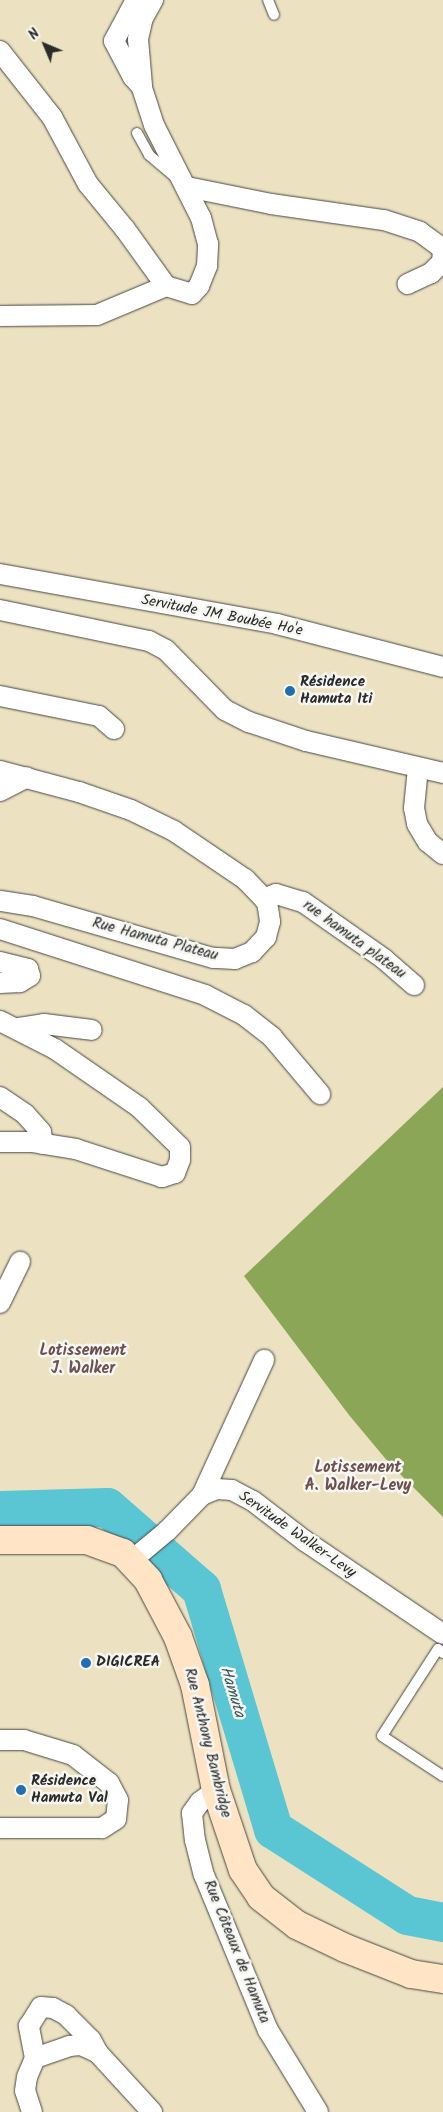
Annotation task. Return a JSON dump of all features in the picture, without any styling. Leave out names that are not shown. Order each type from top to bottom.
[{"type":"main road","name":"Rue Anthony Bambridge","points":[[0,1540],[87,1540],[137,1556],[178,1637],[195,1684],[216,1790],[243,1870],[261,1897],[296,1925],[345,1948],[411,1974],[443,1979]]},
{"type":"street","points":[[136,0],[114,41],[133,77],[142,87]]},
{"type":"street","points":[[0,51],[52,117],[88,184],[125,229],[166,286],[192,294],[199,286],[207,266],[208,244],[201,218],[154,125],[142,87],[138,38],[143,18],[152,0]]},
{"type":"street","points":[[186,187],[271,204],[384,220],[420,232],[443,249],[442,262],[431,273],[407,284]]},
{"type":"street","points":[[0,316],[98,315],[166,286]]},
{"type":"street","name":"Servitude JM Boubée Ho'e","points":[[0,574],[276,624],[443,667]]},
{"type":"street","points":[[0,610],[149,641],[166,650],[225,710],[248,722],[306,741],[443,773]]},
{"type":"street","points":[[0,696],[99,716],[114,729]]},
{"type":"street","points":[[418,768],[414,808],[417,824],[428,842],[443,854]]},
{"type":"street","points":[[0,771],[27,777],[131,810],[174,831],[245,879],[264,899]]},
{"type":"street","points":[[0,791],[27,777]]},
{"type":"street","name":"rue hamuta plateau","points":[[264,899],[276,894],[303,902],[384,958],[414,985]]},
{"type":"street","name":"Rue Hamuta Plateau","points":[[0,902],[33,906],[213,958],[235,959],[252,952],[266,937],[270,922],[264,899]]},
{"type":"street","points":[[0,929],[205,995],[244,1015],[272,1037],[320,1094]]},
{"type":"street","points":[[0,962],[28,969],[30,976],[20,982],[0,984]]},
{"type":"street","points":[[0,1021],[19,1028],[99,1077],[140,1107],[180,1147],[180,1160],[175,1173],[162,1177],[76,1149],[43,1144],[0,1142]]},
{"type":"street","points":[[19,1028],[44,1024],[92,1030]]},
{"type":"street","points":[[0,1097],[25,1114],[40,1132],[43,1144]]},
{"type":"street","points":[[0,1303],[20,1262]]},
{"type":"street","points":[[202,1496],[264,1360]]},
{"type":"street","name":"Servitude Walker-Levy","points":[[137,1556],[167,1531],[202,1496],[217,1488],[232,1490],[253,1501],[305,1541],[443,1634]]},
{"type":"street","points":[[0,1740],[24,1740],[73,1755],[109,1784],[118,1800],[116,1819],[102,1828],[0,1828]]},
{"type":"street","name":"Rue Côteaux de Hamuta","points":[[216,1790],[200,1802],[192,1813],[195,1840],[204,1875],[268,2030],[318,2112]]},
{"type":"street","points":[[32,2112],[25,2092],[26,2077],[35,2058],[29,2026],[41,2007],[53,2008],[66,2015],[91,2040],[98,2053],[152,2112]]},
{"type":"street","points":[[35,2058],[69,2046],[81,2045],[98,2053]]},
{"type":"lane","points":[[268,0],[274,15]]},
{"type":"lane","points":[[137,134],[149,155],[186,187]]},
{"type":"lane","points":[[443,1653],[438,1650],[382,1736],[443,1776]]},
{"type":"green space","points":[[443,1087],[443,1517],[389,1463],[349,1415],[244,1276]]},
{"type":"waterway","name":"Hamuta","points":[[0,1510],[107,1507],[201,1589],[273,1829],[407,1915],[443,1922]]},
{"type":"place","name":"Résidence Hamuta Iti","points":[[290,691]]},
{"type":"place","name":"DIGICREA","points":[[86,1663]]},
{"type":"place","name":"Résidence Hamuta Val","points":[[21,1790]]},
{"type":"district","name":"Lotissement J. Walker","points":[[83,1360]]},
{"type":"district","name":"Lotissement A. Walker-Levy","points":[[358,1477]]}]
